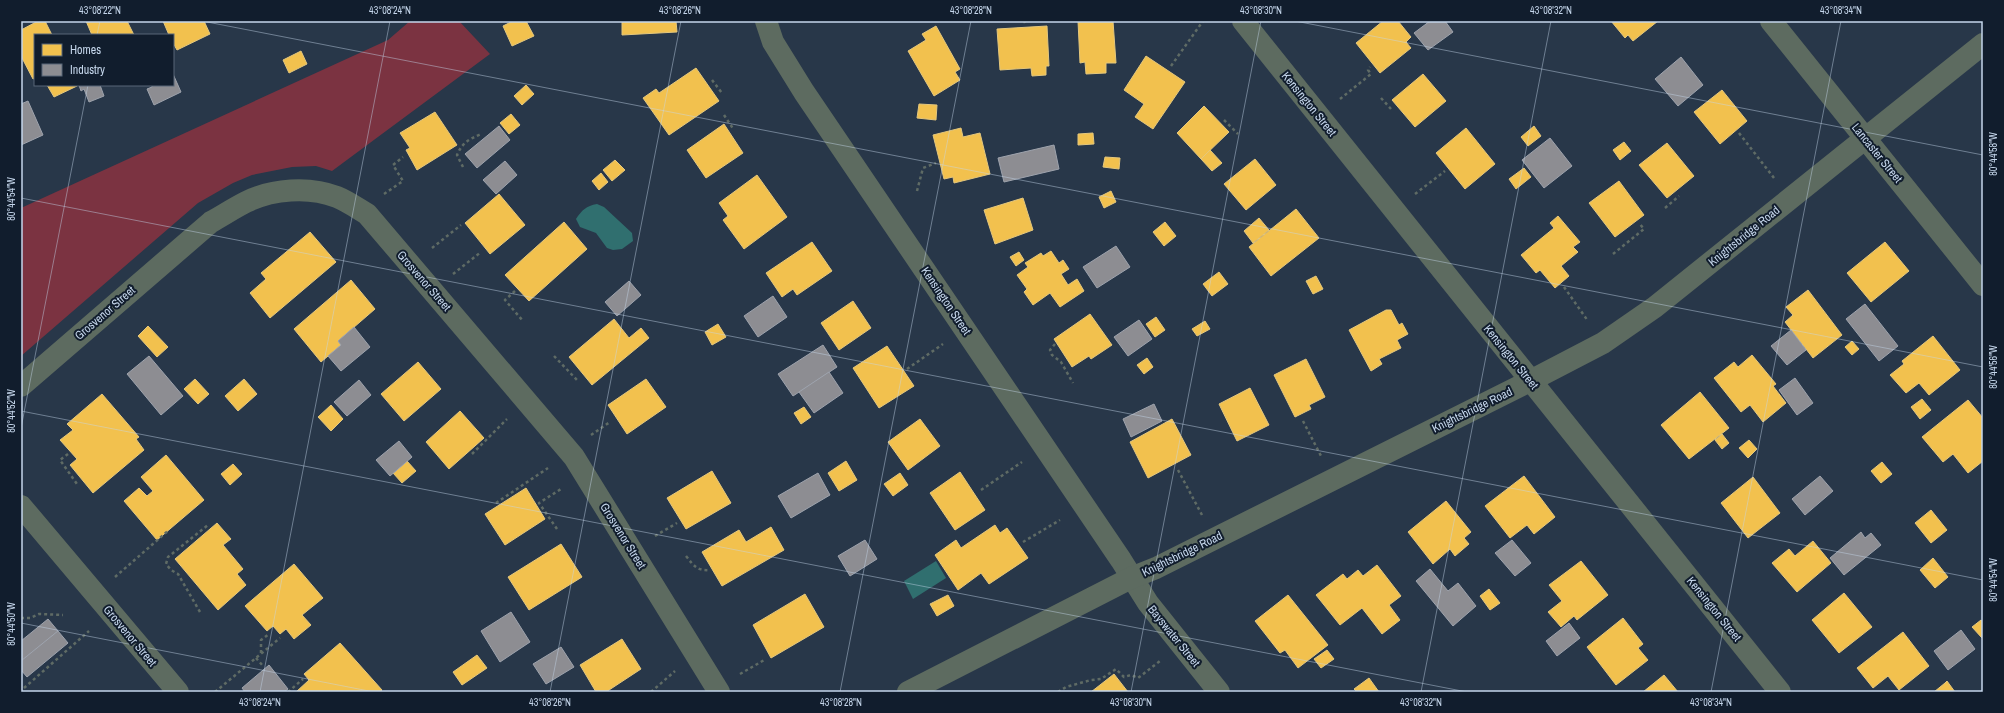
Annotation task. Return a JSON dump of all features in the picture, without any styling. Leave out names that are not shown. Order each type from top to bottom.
[{"type":"street","name":"Kensington Street","points":[[766,21],[773,42],[804,92],[1117,554],[1131,578]]},
{"type":"street","name":"Kensington Street","points":[[1242,21],[1780,692]]},
{"type":"street","name":"Lancaster Street","points":[[1771,21],[1983,285]]},
{"type":"street","name":"Knightsbridge Road","points":[[908,692],[1131,578],[1156,568],[1603,343],[1655,307],[1983,44]]},
{"type":"street","name":"Grosvenor Street","points":[[21,386],[211,222],[246,202],[267,194],[291,191],[313,192],[336,197],[366,214],[574,457],[719,692]]},
{"type":"street","name":"Grosvenor Street","points":[[21,506],[178,692]]},
{"type":"street","name":"Bayswater Street","points":[[1131,578],[1148,603],[1219,692]]},
{"type":"path","points":[[1171,66],[1203,21]]},
{"type":"path","points":[[1336,102],[1371,74],[1368,70],[1370,67]]},
{"type":"path","points":[[712,80],[722,93]]},
{"type":"path","points":[[1381,98],[1391,110]]},
{"type":"path","points":[[724,115],[734,130]]},
{"type":"path","points":[[1224,120],[1238,134]]},
{"type":"path","points":[[1739,133],[1775,178]]},
{"type":"path","points":[[463,166],[457,155],[461,146],[471,138],[481,134]]},
{"type":"path","points":[[383,195],[403,181],[393,165],[403,157]]},
{"type":"path","points":[[917,191],[923,168],[936,163]]},
{"type":"path","points":[[1411,198],[1445,171]]},
{"type":"path","points":[[1664,208],[1679,196]]},
{"type":"path","points":[[1613,254],[1644,229],[1639,223]]},
{"type":"path","points":[[430,249],[461,225]]},
{"type":"path","points":[[452,275],[481,252]]},
{"type":"path","points":[[1564,287],[1590,323]]},
{"type":"path","points":[[516,291],[505,300],[523,321]]},
{"type":"path","points":[[907,369],[945,343]]},
{"type":"path","points":[[1055,344],[1050,350],[1052,355],[1061,362],[1073,383]]},
{"type":"path","points":[[554,356],[577,380]]},
{"type":"path","points":[[472,454],[507,419]]},
{"type":"path","points":[[1303,421],[1321,458]]},
{"type":"path","points":[[589,436],[610,422]]},
{"type":"path","points":[[68,454],[60,460],[77,484]]},
{"type":"path","points":[[981,490],[1025,459]]},
{"type":"path","points":[[496,503],[549,467]]},
{"type":"path","points":[[1178,470],[1203,517]]},
{"type":"path","points":[[557,529],[539,503],[564,488]]},
{"type":"path","points":[[1023,542],[1064,517]]},
{"type":"path","points":[[654,536],[677,523]]},
{"type":"path","points":[[200,612],[178,574],[171,570],[166,564],[168,557],[208,525]]},
{"type":"path","points":[[111,581],[169,530]]},
{"type":"path","points":[[686,556],[695,567],[701,571],[710,570]]},
{"type":"path","points":[[21,618],[30,618],[39,614],[63,615]]},
{"type":"path","points":[[24,688],[89,631]]},
{"type":"path","points":[[261,653],[261,640],[269,634]]},
{"type":"path","points":[[215,692],[280,638]]},
{"type":"path","points":[[256,658],[263,666]]},
{"type":"path","points":[[1058,692],[1066,687],[1091,680],[1101,679],[1116,669],[1124,677],[1131,675],[1138,678],[1163,658]]},
{"type":"path","points":[[740,674],[766,659]]},
{"type":"path","points":[[651,692],[676,670]]},
{"type":"path","points":[[288,692],[303,679]]},
{"type":"shaded area","points":[[410,21],[459,21],[490,54],[332,171],[316,166],[292,167],[252,175],[233,183],[198,203],[21,356],[21,208],[388,40]]},
{"type":"shaded area","points":[[597,204],[604,207],[632,233],[633,241],[622,249],[613,250],[607,248],[596,233],[580,227],[576,219],[578,216],[587,207]]},
{"type":"shaded area","points":[[936,561],[946,578],[913,599],[904,581]]},
{"type":"building: Homes","points":[[38,21],[45,21],[52,34],[34,34],[33,79],[21,56],[21,30]]},
{"type":"building: Homes","points":[[86,21],[127,21],[134,34],[92,34]]},
{"type":"building: Homes","points":[[163,21],[204,21],[210,34],[177,50],[174,45],[174,34],[169,34]]},
{"type":"building: Homes","points":[[513,21],[526,21],[534,36],[512,46],[503,26]]},
{"type":"building: Homes","points":[[622,21],[676,21],[677,32],[622,35]]},
{"type":"building: Homes","points":[[1078,21],[1113,21],[1116,63],[1106,63],[1106,73],[1086,74],[1085,62],[1080,63]]},
{"type":"building: Homes","points":[[1383,21],[1398,21],[1411,37],[1406,42],[1411,48],[1380,73],[1356,43]]},
{"type":"building: Homes","points":[[1611,21],[1658,21],[1633,41],[1628,35],[1625,38]]},
{"type":"building: Homes","points":[[936,26],[960,69],[955,72],[960,80],[934,96],[908,51],[926,40],[922,34]]},
{"type":"building: Homes","points":[[1047,26],[1049,66],[1046,66],[1046,75],[1032,76],[1031,68],[1000,70],[997,29]]},
{"type":"building: Homes","points":[[301,51],[307,64],[289,73],[283,60]]},
{"type":"building: Homes","points":[[1146,56],[1185,82],[1153,129],[1135,117],[1144,104],[1124,90]]},
{"type":"building: Homes","points":[[696,68],[719,101],[669,135],[643,98],[656,89],[659,93]]},
{"type":"building: Homes","points":[[1423,74],[1446,101],[1415,127],[1392,100]]},
{"type":"building: Homes","points":[[526,85],[534,94],[522,105],[514,96]]},
{"type":"building: Homes","points":[[48,86],[77,86],[54,97]]},
{"type":"building: Homes","points":[[1722,90],[1747,121],[1720,144],[1694,112]]},
{"type":"building: Homes","points":[[919,104],[937,105],[936,120],[917,118]]},
{"type":"building: Homes","points":[[1204,106],[1229,132],[1201,159],[1177,133]]},
{"type":"building: Homes","points":[[435,112],[457,145],[417,170],[406,150],[410,148],[400,133]]},
{"type":"building: Homes","points":[[511,114],[520,125],[509,134],[500,123]]},
{"type":"building: Homes","points":[[724,124],[743,153],[706,178],[687,150]]},
{"type":"building: Homes","points":[[1534,126],[1541,136],[1528,146],[1521,137]]},
{"type":"building: Homes","points":[[961,128],[963,137],[980,133],[990,174],[954,183],[953,177],[944,179],[933,135]]},
{"type":"building: Homes","points":[[1466,128],[1495,164],[1465,189],[1436,153]]},
{"type":"building: Homes","points":[[1093,133],[1094,144],[1078,145],[1078,134]]},
{"type":"building: Homes","points":[[1624,142],[1631,151],[1620,160],[1613,150]]},
{"type":"building: Homes","points":[[1667,143],[1694,176],[1667,198],[1639,165]]},
{"type":"building: Homes","points":[[1210,150],[1222,163],[1212,171],[1201,159]]},
{"type":"building: Homes","points":[[1105,157],[1120,158],[1119,169],[1103,167]]},
{"type":"building: Homes","points":[[1255,159],[1276,185],[1246,210],[1224,184]]},
{"type":"building: Homes","points":[[615,160],[625,170],[612,181],[603,170]]},
{"type":"building: Homes","points":[[1524,168],[1531,177],[1516,189],[1509,179]]},
{"type":"building: Homes","points":[[601,173],[608,182],[599,190],[592,181]]},
{"type":"building: Homes","points":[[757,175],[787,217],[744,249],[723,220],[728,216],[719,203]]},
{"type":"building: Homes","points":[[1619,181],[1644,215],[1615,237],[1589,203]]},
{"type":"building: Homes","points":[[1111,191],[1116,202],[1104,208],[1099,197]]},
{"type":"building: Homes","points":[[499,194],[525,225],[490,254],[465,223]]},
{"type":"building: Homes","points":[[1023,198],[1033,230],[995,244],[984,210]]},
{"type":"building: Homes","points":[[1296,209],[1319,238],[1271,276],[1249,247]]},
{"type":"building: Homes","points":[[1558,216],[1580,242],[1573,247],[1578,252],[1561,266],[1569,276],[1555,288],[1540,270],[1536,273],[1521,255],[1554,228],[1550,223]]},
{"type":"building: Homes","points":[[1259,218],[1269,230],[1253,243],[1244,231]]},
{"type":"building: Homes","points":[[564,222],[587,249],[529,301],[505,275]]},
{"type":"building: Homes","points":[[1165,222],[1176,236],[1164,246],[1153,232]]},
{"type":"building: Homes","points":[[310,232],[336,262],[270,318],[250,293],[266,279],[261,273]]},
{"type":"building: Homes","points":[[812,242],[832,271],[797,295],[793,289],[782,297],[766,273]]},
{"type":"building: Homes","points":[[1885,242],[1909,271],[1871,302],[1847,273]]},
{"type":"building: Homes","points":[[1051,251],[1059,263],[1063,260],[1069,269],[1061,274],[1068,285],[1077,279],[1084,291],[1060,307],[1050,293],[1033,305],[1024,292],[1027,289],[1017,275],[1028,267],[1025,263],[1041,253],[1043,256]]},
{"type":"building: Homes","points":[[1019,252],[1024,260],[1016,266],[1010,257]]},
{"type":"building: Homes","points":[[1219,272],[1228,284],[1212,296],[1203,284]]},
{"type":"building: Homes","points":[[1316,276],[1323,289],[1313,294],[1306,281]]},
{"type":"building: Homes","points":[[351,280],[375,309],[338,341],[341,345],[321,362],[294,329]]},
{"type":"building: Homes","points":[[1808,290],[1842,335],[1813,358],[1785,322],[1793,315],[1786,307]]},
{"type":"building: Homes","points":[[853,301],[871,328],[839,350],[821,323]]},
{"type":"building: Homes","points":[[1386,310],[1391,310],[1399,325],[1402,323],[1408,334],[1397,340],[1401,348],[1379,359],[1382,364],[1371,371],[1349,330]]},
{"type":"building: Homes","points":[[1090,314],[1112,345],[1091,359],[1089,356],[1072,367],[1054,339]]},
{"type":"building: Homes","points":[[1156,317],[1165,330],[1155,337],[1146,324]]},
{"type":"building: Homes","points":[[614,319],[629,338],[641,328],[649,338],[592,385],[569,357]]},
{"type":"building: Homes","points":[[1205,321],[1210,329],[1197,336],[1192,329]]},
{"type":"building: Homes","points":[[718,324],[726,337],[712,345],[705,332]]},
{"type":"building: Homes","points":[[148,326],[168,347],[157,357],[138,336]]},
{"type":"building: Homes","points":[[1933,336],[1960,370],[1929,395],[1919,383],[1906,393],[1890,375],[1904,364],[1902,361]]},
{"type":"building: Homes","points":[[1852,341],[1859,349],[1852,355],[1845,347]]},
{"type":"building: Homes","points":[[887,346],[914,386],[879,408],[853,368]]},
{"type":"building: Homes","points":[[1752,355],[1776,384],[1773,386],[1786,403],[1763,422],[1750,405],[1741,412],[1714,378],[1734,362],[1738,367]]},
{"type":"building: Homes","points":[[1147,358],[1153,367],[1144,374],[1137,365]]},
{"type":"building: Homes","points":[[1306,359],[1325,397],[1309,405],[1311,409],[1295,417],[1274,375]]},
{"type":"building: Homes","points":[[418,362],[441,389],[404,421],[381,394]]},
{"type":"building: Homes","points":[[195,379],[209,394],[198,404],[184,389]]},
{"type":"building: Homes","points":[[244,379],[257,394],[238,411],[225,396]]},
{"type":"building: Homes","points":[[646,379],[666,407],[627,434],[608,405]]},
{"type":"building: Homes","points":[[1250,388],[1269,425],[1237,441],[1219,404]]},
{"type":"building: Homes","points":[[1700,392],[1729,428],[1689,459],[1661,425]]},
{"type":"building: Homes","points":[[102,394],[139,437],[136,439],[144,450],[93,493],[70,465],[77,459],[60,440],[73,430],[67,424]]},
{"type":"building: Homes","points":[[1922,399],[1931,410],[1920,419],[1911,407]]},
{"type":"building: Homes","points":[[1968,400],[1983,418],[1983,461],[1968,473],[1953,454],[1943,462],[1922,437]]},
{"type":"building: Homes","points":[[331,405],[343,419],[331,431],[318,417]]},
{"type":"building: Homes","points":[[804,407],[811,417],[801,424],[794,413]]},
{"type":"building: Homes","points":[[460,411],[484,438],[449,469],[426,442]]},
{"type":"building: Homes","points":[[920,419],[940,446],[908,470],[888,442]]},
{"type":"building: Homes","points":[[1172,419],[1191,455],[1148,478],[1130,442]]},
{"type":"building: Homes","points":[[1722,434],[1729,443],[1722,449],[1715,440]]},
{"type":"building: Homes","points":[[1749,440],[1757,449],[1748,458],[1739,448]]},
{"type":"building: Homes","points":[[166,455],[204,500],[157,540],[124,501],[139,488],[147,496],[153,491],[141,477]]},
{"type":"building: Homes","points":[[407,461],[416,471],[402,483],[393,473]]},
{"type":"building: Homes","points":[[846,461],[857,480],[839,491],[828,473]]},
{"type":"building: Homes","points":[[1882,462],[1892,474],[1881,483],[1871,471]]},
{"type":"building: Homes","points":[[233,464],[242,474],[230,485],[221,474]]},
{"type":"building: Homes","points":[[712,471],[731,503],[686,529],[667,498]]},
{"type":"building: Homes","points":[[960,472],[985,510],[955,530],[930,493]]},
{"type":"building: Homes","points":[[900,473],[908,485],[893,496],[884,484]]},
{"type":"building: Homes","points":[[1524,476],[1555,517],[1534,534],[1527,525],[1510,538],[1485,506]]},
{"type":"building: Homes","points":[[1753,477],[1780,513],[1748,538],[1721,503]]},
{"type":"building: Homes","points":[[526,488],[545,519],[505,545],[485,514]]},
{"type":"building: Homes","points":[[1446,501],[1471,532],[1464,538],[1469,544],[1455,556],[1450,549],[1433,564],[1408,532]]},
{"type":"building: Homes","points":[[1931,510],[1947,530],[1931,543],[1915,523]]},
{"type":"building: Homes","points":[[217,523],[231,539],[223,545],[243,569],[237,574],[246,585],[218,610],[175,559]]},
{"type":"building: Homes","points":[[995,525],[1000,533],[1007,528],[1028,558],[989,584],[981,573],[958,590],[935,555],[956,540],[961,548]]},
{"type":"building: Homes","points":[[771,527],[784,550],[722,586],[702,552],[739,530],[746,542]]},
{"type":"building: Homes","points":[[1813,541],[1831,563],[1797,592],[1772,563],[1789,549],[1795,556]]},
{"type":"building: Homes","points":[[561,544],[582,577],[529,610],[508,577]]},
{"type":"building: Homes","points":[[1933,558],[1948,577],[1935,588],[1920,570]]},
{"type":"building: Homes","points":[[1581,561],[1608,595],[1577,620],[1574,616],[1561,627],[1548,612],[1562,601],[1549,585]]},
{"type":"building: Homes","points":[[294,564],[323,598],[302,615],[311,625],[294,639],[286,629],[280,634],[273,626],[267,631],[245,606]]},
{"type":"building: Homes","points":[[1377,565],[1401,596],[1389,605],[1400,620],[1382,634],[1362,608],[1340,625],[1316,595],[1343,574],[1347,579],[1358,570],[1363,576]]},
{"type":"building: Homes","points":[[1489,589],[1500,603],[1490,610],[1480,596]]},
{"type":"building: Homes","points":[[1844,593],[1872,627],[1839,653],[1812,620]]},
{"type":"building: Homes","points":[[805,594],[824,627],[771,658],[753,625]]},
{"type":"building: Homes","points":[[948,595],[954,606],[937,616],[930,604]]},
{"type":"building: Homes","points":[[1288,595],[1328,645],[1298,668],[1285,650],[1280,653],[1255,621]]},
{"type":"building: Homes","points":[[1623,618],[1643,644],[1638,648],[1648,660],[1616,685],[1587,647]]},
{"type":"building: Homes","points":[[1981,620],[1983,622],[1982,638],[1972,627]]},
{"type":"building: Homes","points":[[1903,632],[1929,666],[1899,690],[1888,676],[1873,688],[1857,668]]},
{"type":"building: Homes","points":[[622,639],[641,669],[606,692],[596,692],[580,665]]},
{"type":"building: Homes","points":[[340,643],[382,690],[380,692],[296,692],[309,680],[304,674]]},
{"type":"building: Homes","points":[[1327,650],[1334,659],[1321,668],[1314,659]]},
{"type":"building: Homes","points":[[477,655],[487,668],[462,685],[453,672]]},
{"type":"building: Homes","points":[[1114,674],[1128,692],[1091,692]]},
{"type":"building: Homes","points":[[1664,675],[1678,692],[1643,692]]},
{"type":"building: Homes","points":[[1369,678],[1379,692],[1357,692],[1354,689]]},
{"type":"building: Homes","points":[[1947,681],[1955,692],[1934,692],[1945,683]]},
{"type":"building: Industry","points":[[1430,21],[1445,21],[1453,32],[1428,50],[1414,33]]},
{"type":"building: Industry","points":[[1681,57],[1703,85],[1678,106],[1655,79]]},
{"type":"building: Industry","points":[[174,76],[181,92],[154,105],[147,89],[152,87],[174,86]]},
{"type":"building: Industry","points":[[79,86],[100,86],[104,96],[89,102],[84,89],[81,91]]},
{"type":"building: Industry","points":[[28,101],[43,135],[21,145],[21,104]]},
{"type":"building: Industry","points":[[499,126],[510,140],[477,168],[465,154]]},
{"type":"building: Industry","points":[[1550,138],[1572,166],[1544,188],[1522,160]]},
{"type":"building: Industry","points":[[1054,145],[1059,169],[1004,182],[998,158]]},
{"type":"building: Industry","points":[[505,161],[517,175],[496,194],[483,180]]},
{"type":"building: Industry","points":[[1116,246],[1130,267],[1097,288],[1083,267]]},
{"type":"building: Industry","points":[[629,281],[641,295],[617,316],[605,302]]},
{"type":"building: Industry","points":[[773,296],[787,317],[758,337],[744,316]]},
{"type":"building: Industry","points":[[1865,304],[1898,346],[1879,361],[1846,319]]},
{"type":"building: Industry","points":[[1139,320],[1152,339],[1128,356],[1114,337]]},
{"type":"building: Industry","points":[[354,327],[370,347],[341,371],[328,356],[341,345],[338,341]]},
{"type":"building: Industry","points":[[1791,330],[1806,350],[1787,365],[1771,346]]},
{"type":"building: Industry","points":[[823,345],[837,367],[793,396],[778,374]]},
{"type":"building: Industry","points":[[149,356],[183,396],[161,415],[127,374]]},
{"type":"building: Industry","points":[[829,372],[843,393],[814,413],[799,392]]},
{"type":"building: Industry","points":[[1795,378],[1813,403],[1797,415],[1779,390]]},
{"type":"building: Industry","points":[[359,380],[371,395],[347,416],[334,402]]},
{"type":"building: Industry","points":[[1154,404],[1162,421],[1131,437],[1123,419]]},
{"type":"building: Industry","points":[[399,441],[412,457],[390,476],[376,460]]},
{"type":"building: Industry","points":[[818,473],[830,495],[791,518],[778,496]]},
{"type":"building: Industry","points":[[1820,476],[1833,491],[1805,515],[1792,499]]},
{"type":"building: Industry","points":[[1861,532],[1865,538],[1871,533],[1881,545],[1844,575],[1830,558]]},
{"type":"building: Industry","points":[[865,540],[877,559],[850,576],[838,556]]},
{"type":"building: Industry","points":[[1512,540],[1531,563],[1515,576],[1495,553]]},
{"type":"building: Industry","points":[[1430,569],[1448,591],[1458,583],[1476,606],[1453,626],[1416,581]]},
{"type":"building: Industry","points":[[511,612],[530,642],[500,662],[481,631]]},
{"type":"building: Industry","points":[[48,619],[58,631],[21,661],[21,641]]},
{"type":"building: Industry","points":[[1569,623],[1580,638],[1557,656],[1546,641]]},
{"type":"building: Industry","points":[[1961,630],[1975,649],[1948,670],[1934,651]]},
{"type":"building: Industry","points":[[58,631],[68,643],[27,677],[21,670],[21,661]]},
{"type":"building: Industry","points":[[561,647],[574,667],[546,684],[533,664]]},
{"type":"building: Industry","points":[[269,665],[288,689],[284,692],[245,692],[242,688]]}]
